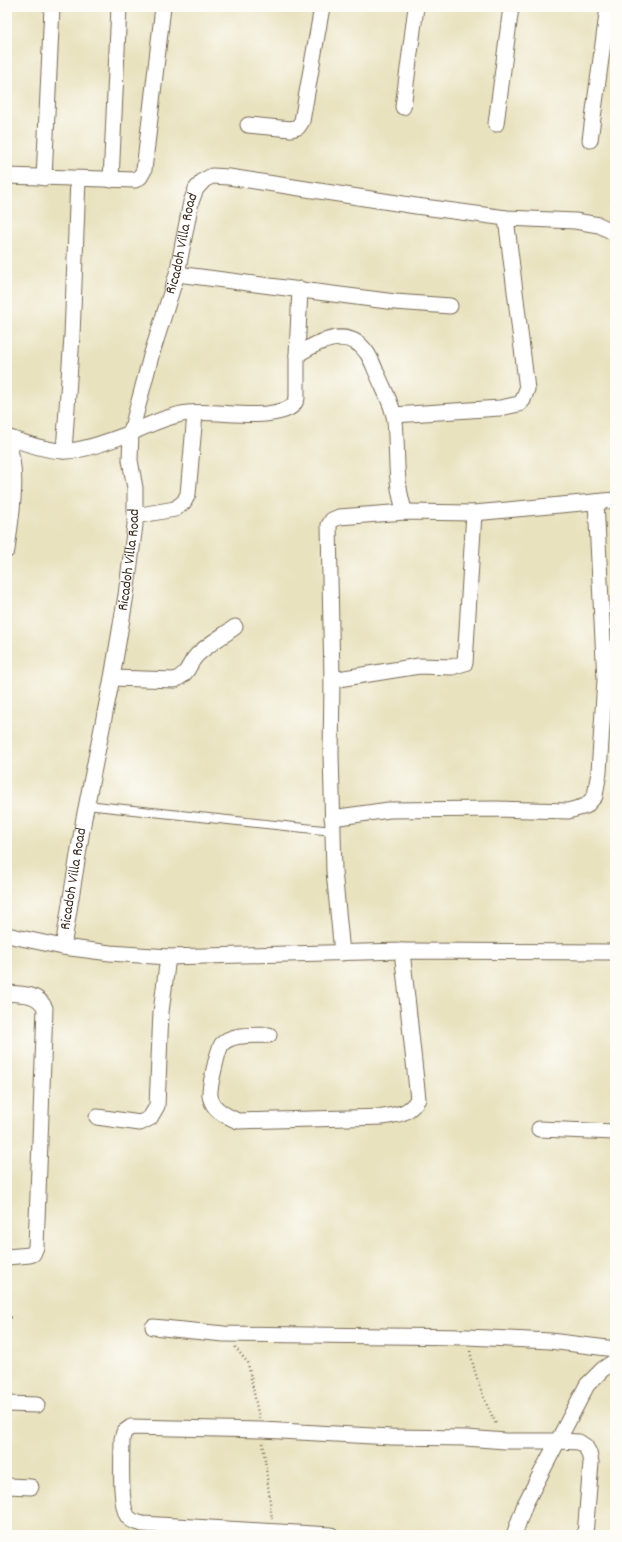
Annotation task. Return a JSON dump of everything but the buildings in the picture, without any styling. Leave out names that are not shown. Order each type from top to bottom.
[{"type":"street","points":[[44,178],[52,7]]},
{"type":"street","points":[[111,180],[119,7]]},
{"type":"street","points":[[7,176],[111,180],[135,180],[140,177],[144,170],[163,7]]},
{"type":"street","points":[[248,125],[291,129],[298,126],[302,121],[322,7]]},
{"type":"street","points":[[403,107],[416,7]]},
{"type":"street","points":[[496,124],[512,7]]},
{"type":"street","points":[[590,140],[608,7]]},
{"type":"street","name":"Ricadoh Villa Road","points":[[63,947],[86,806],[112,678],[126,595],[135,525],[135,488],[130,460],[131,432],[151,356],[177,274],[191,202],[196,189],[204,180],[212,176],[506,218]]},
{"type":"street","points":[[64,451],[72,336],[78,179]]},
{"type":"street","points":[[394,414],[500,408],[519,404],[523,400],[527,389],[506,218],[574,221],[599,225],[615,233]]},
{"type":"street","points":[[177,274],[395,302],[450,306]]},
{"type":"street","points":[[7,439],[33,446],[64,451],[79,450],[131,432],[149,424],[187,414],[259,415],[285,410],[294,404],[297,398],[300,289]]},
{"type":"street","points":[[297,355],[325,340],[340,337],[357,343],[367,353],[394,414],[400,498],[405,512]]},
{"type":"street","points":[[135,516],[175,509],[184,502],[188,494],[195,414]]},
{"type":"street","points":[[7,439],[11,450],[14,470],[7,550]]},
{"type":"street","points":[[342,953],[334,871],[332,825],[332,680],[328,525],[332,520],[339,517],[405,512],[474,513],[615,500]]},
{"type":"street","points":[[332,825],[389,810],[497,809],[568,811],[586,806],[595,796],[599,772],[605,680],[596,502]]},
{"type":"street","points":[[332,680],[419,666],[452,667],[465,663],[474,513]]},
{"type":"street","points":[[112,678],[175,680],[181,677],[188,670],[197,655],[235,627]]},
{"type":"street","points":[[7,935],[63,947],[110,953],[168,957],[402,951],[615,952]]},
{"type":"street","points":[[269,1035],[236,1036],[221,1045],[217,1057],[210,1094],[213,1104],[219,1111],[238,1120],[383,1117],[404,1112],[413,1108],[418,1099],[402,951]]},
{"type":"street","points":[[97,1117],[140,1123],[150,1118],[157,1106],[160,1012],[168,957]]},
{"type":"street","points":[[7,994],[31,995],[40,999],[45,1008],[36,1247],[33,1254],[7,1257]]},
{"type":"street","points":[[539,1129],[615,1132]]},
{"type":"street","points":[[154,1327],[224,1334],[467,1337],[550,1342],[615,1349]]},
{"type":"street","points":[[514,1535],[525,1504],[587,1385],[603,1369],[615,1361]]},
{"type":"street","points":[[7,1404],[37,1405]]},
{"type":"street","points":[[331,1535],[142,1524],[132,1521],[127,1516],[122,1498],[122,1439],[124,1432],[131,1427],[254,1430],[391,1437],[466,1438],[505,1441],[558,1440],[579,1442],[585,1446],[589,1452],[591,1463],[585,1535]]},
{"type":"street","points":[[7,1486],[31,1486]]},
{"type":"lane","points":[[86,806],[332,825]]},
{"type":"path","points":[[7,1318],[14,1317]]},
{"type":"path","points":[[467,1337],[475,1376],[482,1397],[505,1441]]}]
